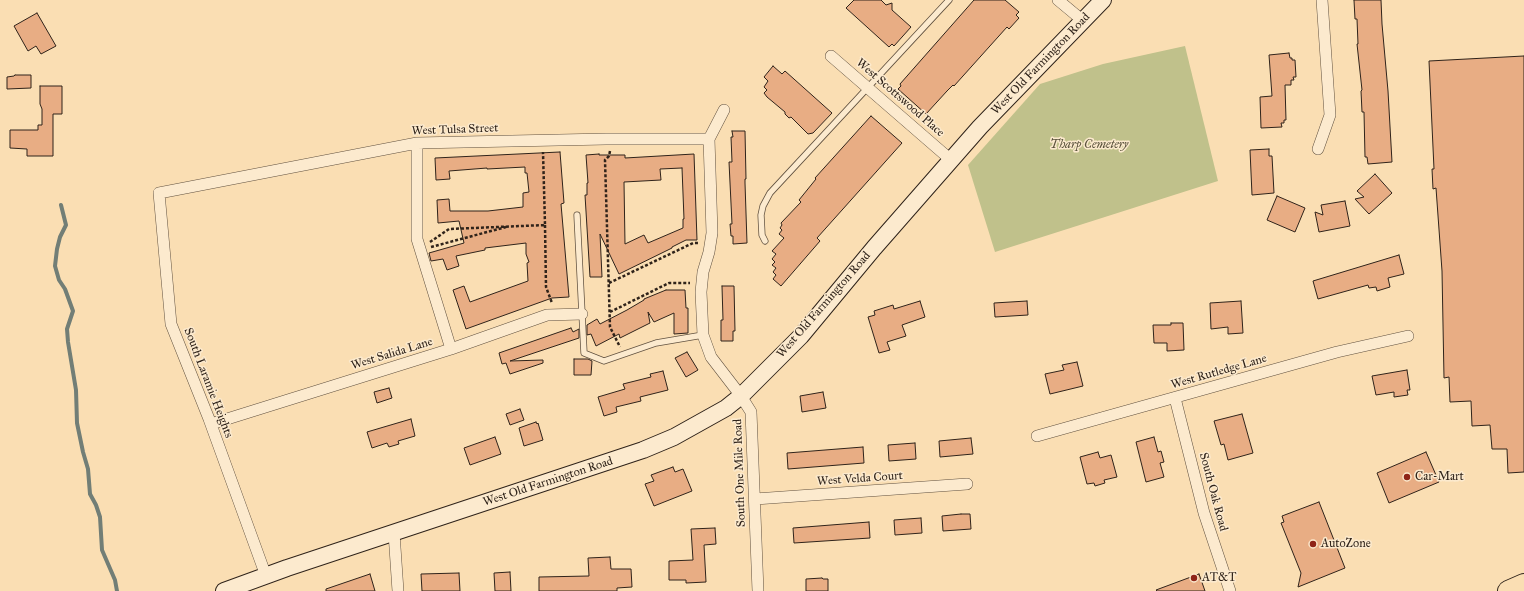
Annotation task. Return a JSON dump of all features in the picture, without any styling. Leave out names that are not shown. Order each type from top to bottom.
[{"type":"highway","points":[[1508,591],[1524,584]]},
{"type":"street","points":[[1058,0],[1082,20]]},
{"type":"street","name":"West Old Farmington Road","points":[[224,591],[643,450],[700,424],[726,408],[801,336],[874,248],[951,160],[1082,20],[1103,0]]},
{"type":"street","points":[[1318,149],[1330,115],[1322,0]]},
{"type":"street","name":"West Scottswood Place","points":[[831,56],[951,160]]},
{"type":"street","name":"South One Mile Road","points":[[724,110],[709,139],[712,233],[701,292],[703,335],[711,357],[750,412],[758,591]]},
{"type":"street","name":"West Tulsa Street","points":[[159,193],[417,143],[606,139],[709,139]]},
{"type":"street","points":[[417,143],[417,239],[451,350]]},
{"type":"street","name":"South Laramie Heights","points":[[159,193],[171,324],[211,424],[266,576]]},
{"type":"street","name":"West Salida Lane","points":[[211,424],[451,350],[547,315],[582,314]]},
{"type":"street","name":"West Rutledge Lane","points":[[1037,436],[1337,352],[1408,336]]},
{"type":"street","name":"South Oak Road","points":[[1175,398],[1204,513],[1230,591]]},
{"type":"street","name":"West Velda Court","points":[[754,500],[967,484]]},
{"type":"street","points":[[394,533],[398,591]]},
{"type":"lane","points":[[765,241],[762,235],[761,215],[763,206],[770,193],[949,0]]},
{"type":"lane","points":[[577,215],[584,353],[604,361],[656,343],[703,335]]},
{"type":"path","points":[[606,139],[610,151],[609,156],[605,160],[610,327],[624,354]]},
{"type":"path","points":[[542,140],[546,286],[555,315]]},
{"type":"path","points":[[420,249],[449,228],[545,225]]},
{"type":"path","points":[[420,249],[506,227]]},
{"type":"path","points":[[609,284],[693,243],[710,241]]},
{"type":"path","points":[[610,312],[669,283],[702,283]]},
{"type":"green space","name":"Tharp Cemetery","points":[[1185,46],[1218,181],[995,252],[968,165],[1040,84],[1103,64]]},
{"type":"building","points":[[854,0],[881,0],[886,5],[892,3],[892,10],[911,27],[894,46],[892,44],[889,47],[846,8]]},
{"type":"building","points":[[974,0],[1005,0],[1019,12],[1016,15],[1019,18],[1009,29],[1007,27],[954,86],[953,85],[926,114],[898,89],[901,86],[900,84]]},
{"type":"building","points":[[1354,0],[1381,0],[1392,162],[1368,164],[1367,157],[1365,157],[1364,112],[1362,112],[1362,90],[1357,44],[1357,19],[1355,19]]},
{"type":"building","points":[[37,13],[56,46],[41,54],[36,46],[28,51],[14,26]]},
{"type":"building","points":[[1289,53],[1290,58],[1295,60],[1296,77],[1293,77],[1294,80],[1291,80],[1291,85],[1285,85],[1286,120],[1284,120],[1284,123],[1281,123],[1282,127],[1261,128],[1260,97],[1272,96],[1269,55]]},
{"type":"building","points":[[1524,56],[1524,472],[1508,473],[1507,449],[1492,449],[1490,425],[1472,426],[1471,401],[1450,402],[1449,377],[1444,378],[1442,271],[1436,188],[1433,189],[1432,169],[1434,169],[1429,61]]},
{"type":"building","points":[[773,66],[782,74],[785,71],[832,113],[813,133],[808,134],[791,117],[789,118],[785,112],[764,93],[767,90],[764,87],[768,81],[764,77]]},
{"type":"building","points":[[15,75],[31,75],[31,88],[7,89],[7,77]]},
{"type":"building","points":[[40,86],[62,86],[62,114],[53,114],[53,156],[27,156],[27,149],[10,148],[10,130],[38,130],[38,125],[42,125]]},
{"type":"building","points":[[871,116],[902,143],[817,238],[820,241],[781,286],[773,279],[776,275],[773,272],[776,268],[772,265],[775,262],[772,259],[776,254],[772,251],[784,238],[779,234],[782,230],[780,228],[782,225],[781,223],[801,202],[799,200],[816,179],[815,178]]},
{"type":"building","points":[[732,131],[745,131],[747,243],[733,244],[730,224],[732,224],[729,162],[732,162]]},
{"type":"building","points":[[1269,149],[1269,156],[1272,156],[1274,193],[1252,195],[1250,150]]},
{"type":"building","points":[[560,152],[564,203],[561,204],[569,297],[552,298],[466,329],[453,290],[464,286],[470,302],[528,281],[527,263],[529,262],[526,254],[526,243],[485,248],[485,250],[456,256],[459,266],[447,270],[443,259],[431,261],[429,253],[464,243],[459,221],[438,223],[437,200],[449,199],[450,211],[488,211],[523,207],[523,193],[529,192],[527,173],[525,173],[525,167],[487,168],[449,171],[450,179],[436,180],[435,158]]},
{"type":"building","points":[[694,154],[697,240],[686,240],[619,274],[600,234],[602,277],[590,277],[585,195],[587,195],[588,183],[586,155],[625,155],[625,158]],"holes":[[[682,168],[683,228],[648,243],[644,235],[625,244],[624,182],[661,180],[660,169]]]},
{"type":"building","points":[[1375,174],[1392,193],[1369,214],[1355,199],[1364,197],[1357,191]]},
{"type":"building","points":[[1277,196],[1305,208],[1295,232],[1267,220]]},
{"type":"building","points":[[1345,201],[1350,226],[1319,232],[1315,212],[1323,215],[1321,205]]},
{"type":"building","points":[[1399,255],[1404,274],[1388,278],[1390,287],[1377,291],[1376,287],[1369,288],[1368,285],[1318,299],[1313,281]]},
{"type":"building","points":[[722,286],[734,286],[735,331],[733,331],[733,341],[721,341],[721,320],[723,320]]},
{"type":"building","points":[[666,290],[685,290],[686,308],[688,308],[688,333],[674,334],[674,313],[654,322],[648,312],[650,323],[620,338],[619,334],[596,346],[591,334],[587,335],[587,325],[597,319],[600,324],[644,299]]},
{"type":"building","points":[[920,301],[925,317],[902,325],[906,336],[887,342],[890,350],[879,353],[868,317],[875,315],[874,311],[893,305],[894,309]]},
{"type":"building","points":[[1027,301],[1028,315],[995,317],[994,303]]},
{"type":"building","points":[[1241,301],[1243,333],[1228,334],[1228,327],[1211,329],[1210,303]]},
{"type":"building","points":[[1171,323],[1183,323],[1184,350],[1167,351],[1167,343],[1154,343],[1153,325],[1171,325]]},
{"type":"building","points":[[571,328],[573,332],[579,329],[579,338],[510,361],[543,360],[543,363],[510,374],[506,363],[502,364],[499,353]]},
{"type":"building","points":[[687,352],[698,370],[686,377],[675,358]]},
{"type":"building","points":[[574,359],[588,359],[592,361],[591,375],[574,375]]},
{"type":"building","points":[[1077,362],[1083,386],[1050,394],[1045,374],[1064,370],[1062,365]]},
{"type":"building","points":[[1407,370],[1410,390],[1407,390],[1408,395],[1394,397],[1394,392],[1376,395],[1372,376]]},
{"type":"building","points":[[663,371],[668,390],[640,397],[641,401],[616,407],[617,412],[604,416],[598,397],[625,389],[623,384],[651,377],[650,374]]},
{"type":"building","points":[[389,388],[392,398],[377,403],[374,392]]},
{"type":"building","points":[[823,392],[826,408],[802,412],[800,396]]},
{"type":"building","points":[[520,409],[524,420],[510,425],[506,414]]},
{"type":"building","points":[[1242,414],[1253,453],[1228,460],[1224,444],[1221,445],[1214,421]]},
{"type":"building","points":[[411,419],[415,436],[398,441],[399,444],[389,447],[387,443],[372,448],[367,432]]},
{"type":"building","points":[[536,422],[537,424],[538,423],[543,440],[524,446],[519,428]]},
{"type":"building","points":[[495,437],[501,454],[470,465],[464,448]]},
{"type":"building","points":[[1154,437],[1158,452],[1161,451],[1164,462],[1160,463],[1164,477],[1146,482],[1136,442]]},
{"type":"building","points":[[971,438],[973,454],[940,457],[939,441]]},
{"type":"building","points":[[915,443],[916,459],[889,461],[888,445]]},
{"type":"building","points":[[863,447],[864,463],[788,469],[787,453]]},
{"type":"building","points":[[1098,452],[1100,458],[1111,455],[1117,477],[1104,480],[1105,483],[1095,486],[1094,483],[1087,484],[1080,457]]},
{"type":"building","name":"Car-Mart","points":[[1426,452],[1439,482],[1389,503],[1377,473]]},
{"type":"building","points":[[673,467],[675,472],[683,469],[692,491],[654,506],[645,484],[654,481],[651,475]]},
{"type":"building","name":"AutoZone","points":[[1319,502],[1345,568],[1298,587],[1301,573],[1281,523],[1284,522],[1282,516]]},
{"type":"building","points":[[970,514],[971,529],[943,531],[942,516]]},
{"type":"building","points":[[921,518],[922,533],[895,535],[894,520]]},
{"type":"building","points":[[869,522],[870,538],[794,543],[793,528]]},
{"type":"building","points":[[715,528],[716,544],[704,545],[706,582],[686,583],[686,580],[669,580],[669,561],[693,560],[691,529]]},
{"type":"building","points":[[610,557],[611,569],[631,569],[632,587],[617,588],[617,591],[539,591],[539,577],[589,576],[588,558]]},
{"type":"building","points":[[510,572],[511,591],[495,591],[494,573]]},
{"type":"building","points":[[459,573],[460,591],[422,591],[421,574]]},
{"type":"building","points":[[370,574],[375,591],[326,591],[326,589]]},
{"type":"building","name":"AT&T","points":[[1199,574],[1205,591],[1156,590]]},
{"type":"building","points":[[806,579],[828,579],[828,591],[806,591]]},
{"type":"waterway","points":[[61,205],[66,225],[60,237],[55,266],[59,280],[65,289],[73,311],[67,329],[76,390],[77,423],[88,469],[90,494],[100,517],[102,550],[115,580],[117,591]]},
{"type":"place","name":"Car-Mart","points":[[1407,477]]},
{"type":"place","name":"AutoZone","points":[[1313,544]]},
{"type":"place","name":"AT&T","points":[[1194,578]]}]
